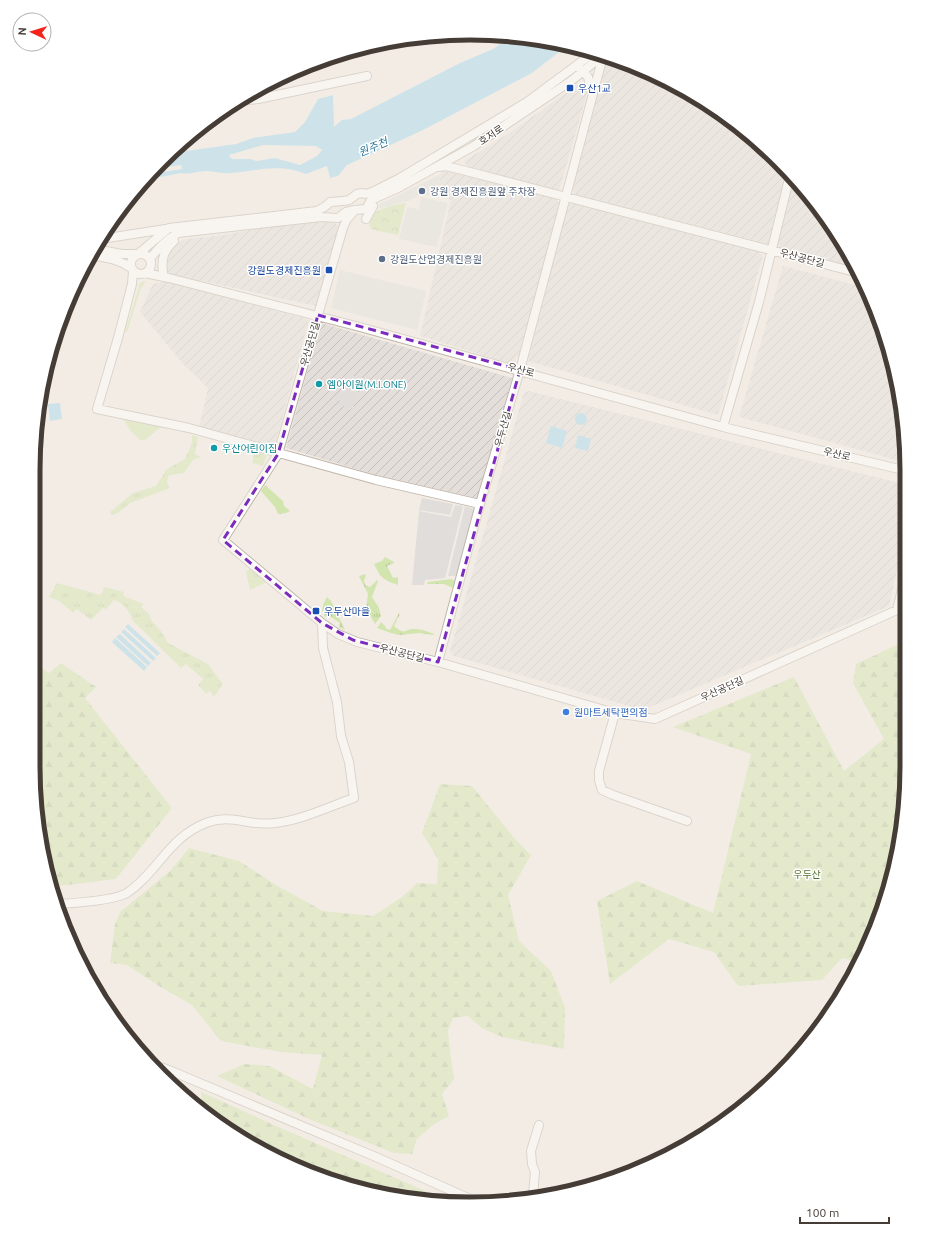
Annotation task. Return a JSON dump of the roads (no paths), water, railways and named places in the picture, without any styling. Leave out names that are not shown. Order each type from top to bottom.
[{"type":"street","name":"호저로","points":[[338,218],[346,212],[364,210],[368,201],[376,190],[447,151],[527,102],[587,57]]},
{"type":"street","name":"호저로","points":[[368,201],[400,187],[451,160],[571,81],[598,60]]},
{"type":"street","name":"우두산길","points":[[438,662],[480,504],[520,370],[602,61]]},
{"type":"street","points":[[576,65],[588,77],[591,84],[592,97]]},
{"type":"street","points":[[252,100],[367,76]]},
{"type":"street","points":[[571,81],[585,82],[592,97]]},
{"type":"street","points":[[447,151],[451,160]]},
{"type":"street","points":[[464,152],[460,162],[461,166],[466,171]]},
{"type":"street","points":[[437,167],[446,166],[772,250]]},
{"type":"street","points":[[724,427],[759,302],[788,181]]},
{"type":"street","name":"호저로","points":[[108,238],[169,228],[317,211],[332,202],[349,200],[357,194],[362,193],[368,201]]},
{"type":"street","points":[[368,201],[366,219],[371,208],[381,195]]},
{"type":"street","points":[[326,206],[324,212],[326,216]]},
{"type":"street","name":"우산공단길","points":[[355,210],[347,219],[343,228],[278,454],[223,540],[322,623],[338,634],[353,640],[438,662],[615,713],[655,719],[897,610],[900,598]]},
{"type":"street","points":[[343,228],[338,218],[326,216],[178,233],[170,238],[161,246],[150,260],[150,268],[138,272],[132,284],[97,409],[189,428],[278,454],[376,480],[480,504]]},
{"type":"street","points":[[138,272],[131,259],[169,228]]},
{"type":"street","points":[[166,275],[161,264],[166,248],[173,241],[200,231]]},
{"type":"street","points":[[101,250],[122,254],[145,254],[166,275]]},
{"type":"street","name":"우산공단길","points":[[772,250],[851,271]]},
{"type":"street","name":"우산로","points":[[97,256],[111,258],[122,262],[138,272],[166,275],[520,370],[724,427],[900,469]]},
{"type":"street","points":[[63,904],[113,898],[126,893],[144,879],[175,843],[190,830],[205,823],[219,818],[235,819],[255,823],[275,823],[297,818],[354,798],[349,762],[341,736],[337,702],[323,648],[322,623]]},
{"type":"street","points":[[615,713],[599,771],[599,780],[602,790],[687,821]]},
{"type":"street","points":[[163,1068],[376,1157],[465,1197]]},
{"type":"street","points":[[533,1192],[534,1172],[531,1151],[539,1125]]},
{"type":"water","name":"원주천","points":[[503,42],[562,50],[532,73],[423,130],[347,165],[338,176],[330,178],[327,166],[306,174],[277,168],[227,173],[205,171],[187,174],[181,173],[154,178],[160,172],[182,169],[181,165],[165,167],[184,148],[187,151],[236,144],[253,138],[295,132],[305,122],[318,99],[333,95],[334,127],[342,120],[351,119],[460,63],[493,49]],"holes":[[[263,145],[316,146],[322,150],[317,156],[300,165],[275,158],[257,161],[250,159],[232,159],[229,155]]]},
{"type":"water","points":[[60,403],[62,419],[50,421],[48,404]]},
{"type":"water","points":[[579,413],[583,413],[587,419],[583,425],[579,425],[575,421],[575,417]]},
{"type":"water","points":[[551,426],[567,431],[562,448],[546,443]]},
{"type":"water","points":[[578,435],[591,439],[588,451],[575,448]]},
{"type":"water","points":[[128,624],[160,653],[157,656],[125,627]]},
{"type":"water","points":[[124,629],[156,658],[153,661],[121,632]]},
{"type":"water","points":[[120,634],[151,663],[148,666],[116,637]]},
{"type":"water","points":[[115,638],[147,667],[144,671],[112,642]]},
{"type":"place","name":"우산1교","points":[[570,88]]},
{"type":"place","name":"강원 경제진흥원앞 주차장","points":[[422,191]]},
{"type":"place","name":"강원도산업경제진흥원","points":[[382,259]]},
{"type":"place","name":"강원도경제진흥원","points":[[329,270]]},
{"type":"place","name":"엠아이원(M.I.ONE)","points":[[319,384]]},
{"type":"place","name":"우산어린이집","points":[[214,448]]},
{"type":"place","name":"우두산마을","points":[[316,611]]},
{"type":"place","name":"원마트세탁편의점","points":[[566,712]]},
{"type":"park label","name":"우두산","points":[[807,874]]}]
